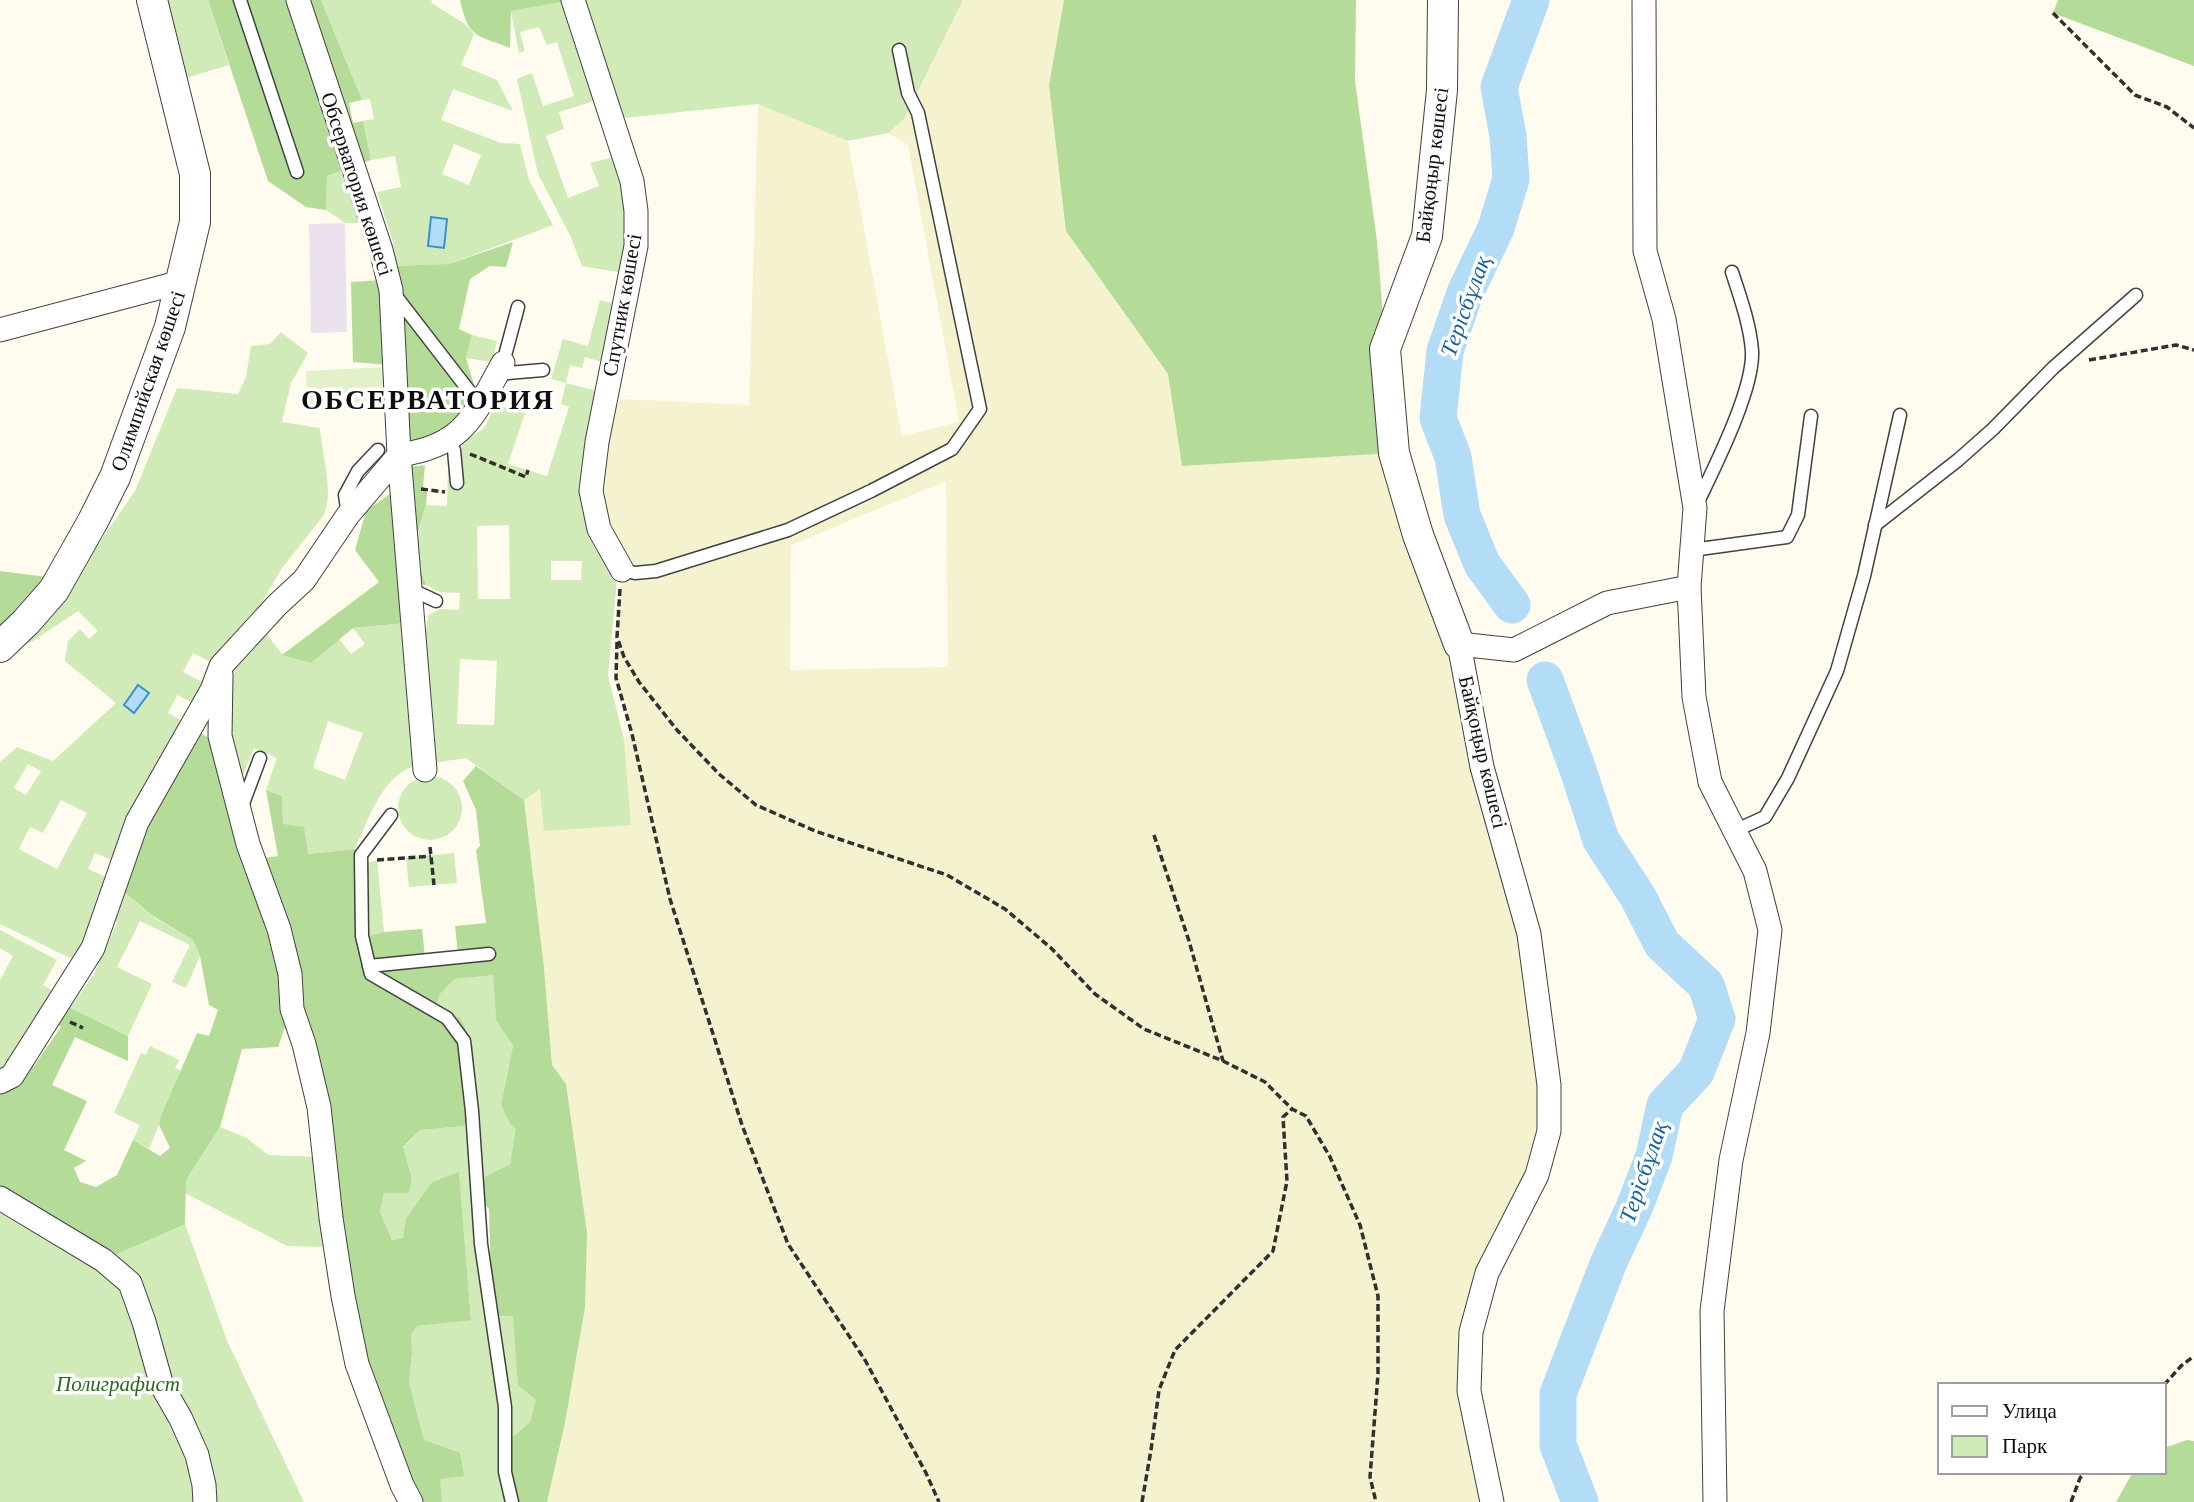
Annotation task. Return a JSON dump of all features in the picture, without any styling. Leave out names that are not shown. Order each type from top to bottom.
[{"type":"street","name":"Олимпийская көшесі","points":[[0,647],[54,590],[116,477],[170,327],[181,282],[195,222],[195,174],[152,0]]},
{"type":"street","name":"Обсерватория көшесі","points":[[298,0],[381,250],[391,290],[388,453],[402,486],[425,770]]},
{"type":"street","name":"Спутник көшесі","points":[[573,0],[632,181],[636,211],[636,246],[597,442],[591,491],[599,529],[622,570]]},
{"type":"street","name":"Байқоңыр көшесі","points":[[1443,0],[1442,90],[1427,236],[1385,349],[1394,453],[1418,535],[1459,644],[1482,766],[1529,934],[1549,1085],[1549,1131],[1537,1175],[1487,1273],[1471,1332],[1469,1391],[1492,1502]]},
{"type":"street","points":[[1644,0],[1645,251],[1664,319],[1695,508],[1689,587],[1694,697],[1710,782],[1755,871],[1770,930],[1758,1033],[1731,1160],[1713,1311],[1715,1502]]},
{"type":"street","points":[[0,330],[181,282]]},
{"type":"street","points":[[0,1082],[12,1076],[93,948],[137,822],[212,690],[221,666],[304,580],[388,453],[417,453],[450,445],[473,418],[500,368]]},
{"type":"street","points":[[1459,644],[1514,650],[1607,603],[1689,587]]},
{"type":"street","points":[[221,666],[220,736],[248,844],[279,929],[290,974],[292,1009],[304,1044],[319,1107],[333,1231],[343,1296],[358,1364],[402,1485],[411,1502]]},
{"type":"street","points":[[0,1198],[103,1260],[130,1283],[162,1386],[197,1455],[205,1502]]},
{"type":"lane","points":[[240,0],[297,172]]},
{"type":"lane","points":[[622,570],[635,573],[656,571],[788,530],[951,449],[980,409],[918,113],[908,93],[899,50]]},
{"type":"lane","points":[[1695,508],[1744,394],[1752,353],[1743,304],[1732,272]]},
{"type":"lane","points":[[391,290],[480,405]]},
{"type":"lane","points":[[1875,525],[1958,460],[2053,368],[2136,295]]},
{"type":"lane","points":[[518,307],[500,368],[543,370]]},
{"type":"lane","points":[[1734,831],[1765,817],[1788,778],[1837,671],[1900,415]]},
{"type":"lane","points":[[1692,550],[1787,537],[1798,515],[1811,416]]},
{"type":"lane","points":[[450,445],[457,483]]},
{"type":"lane","points":[[410,589],[436,601]]},
{"type":"lane","points":[[240,812],[260,758]]},
{"type":"lane","points":[[391,815],[361,855],[362,936],[371,974],[447,1018],[464,1041],[472,1111],[481,1244],[505,1407],[505,1472],[512,1502]]},
{"type":"lane","points":[[369,966],[489,954]]},
{"type":"path","points":[[2053,13],[2135,95],[2166,107],[2194,128]]},
{"type":"path","points":[[2053,368],[2119,353],[2176,345],[2194,350]]},
{"type":"path","points":[[450,445],[526,477],[528,470]]},
{"type":"path","points":[[402,486],[458,494],[457,483]]},
{"type":"path","points":[[622,570],[616,678],[632,734],[670,899],[742,1125],[788,1244],[865,1360],[939,1502]]},
{"type":"path","points":[[617,637],[624,657],[639,682],[677,730],[719,774],[756,805],[814,831],[947,875],[1005,909],[1051,948],[1095,994],[1144,1029],[1223,1061],[1265,1082],[1292,1109],[1306,1115],[1330,1157],[1360,1224],[1378,1296],[1378,1374],[1370,1477],[1376,1502]]},
{"type":"path","points":[[1154,835],[1189,941],[1223,1061]]},
{"type":"path","points":[[430,848],[434,885]]},
{"type":"path","points":[[361,861],[430,856]]},
{"type":"path","points":[[1142,1502],[1159,1390],[1175,1350],[1273,1251],[1287,1181],[1283,1117],[1292,1109]]},
{"type":"path","points":[[2166,1383],[2194,1356]]},
{"type":"path","points":[[2071,1502],[2083,1474]]},
{"type":"shaded area","points":[[963,0],[1064,0],[1066,231],[1168,374],[1182,466],[1394,453],[1529,934],[1549,1131],[1471,1332],[1492,1502],[547,1502],[565,1423],[573,1367],[566,1084],[552,1065],[544,968],[524,800],[541,788],[545,830],[631,824],[624,739],[632,734],[616,678],[617,616],[622,570],[599,529],[597,442],[621,399],[749,405],[758,104],[848,141],[902,436],[959,422],[908,145],[888,133],[904,119]],"holes":[[[946,481],[948,667],[790,670],[791,545]]]},
{"type":"shaded area","points":[[345,223],[347,332],[311,333],[309,224]]},
{"type":"green space","points":[[163,0],[208,0],[229,65],[183,79]]},
{"type":"green space","points":[[208,0],[321,0],[362,100],[349,103],[353,123],[363,121],[371,160],[327,176],[326,210],[306,207],[268,181]]},
{"type":"green space","points":[[321,0],[431,0],[433,4],[465,24],[474,34],[461,65],[497,80],[513,111],[453,89],[441,120],[501,143],[520,144],[529,180],[553,225],[449,264],[395,266],[393,242],[377,192],[401,187],[395,156],[371,160],[363,121],[374,119],[370,99],[362,100]],"holes":[[[454,144],[481,155],[469,185],[442,174]]]},
{"type":"green space","points":[[460,0],[562,2],[511,11],[510,48],[475,33],[467,22]]},
{"type":"green space","points":[[584,0],[963,0],[904,119],[888,133],[848,141],[758,104],[624,118]]},
{"type":"green space","points":[[1064,0],[1356,0],[1355,81],[1377,241],[1394,453],[1182,466],[1168,374],[1066,231],[1049,85]]},
{"type":"green space","points":[[2058,0],[2194,0],[2194,66],[2053,13]]},
{"type":"green space","points":[[562,2],[601,99],[559,112],[564,129],[546,136],[568,198],[599,186],[590,163],[617,156],[626,182],[624,273],[582,266],[570,235],[538,174],[517,79],[532,73],[543,106],[574,96],[557,42],[547,45],[539,27],[520,32],[525,51],[519,53],[511,11]]},
{"type":"green space","points":[[346,169],[368,223],[345,223],[326,210],[327,176]]},
{"type":"green space","points":[[513,242],[506,267],[490,266],[470,279],[459,329],[472,335],[466,358],[480,405],[441,434],[403,448],[395,266],[449,264]]},
{"type":"green space","points":[[382,280],[389,365],[353,362],[351,282]]},
{"type":"green space","points":[[600,300],[619,305],[609,364],[585,357],[582,368],[570,365],[566,383],[551,379],[563,339],[588,346]]},
{"type":"green space","points":[[281,332],[308,353],[291,383],[282,422],[320,428],[328,484],[324,515],[282,568],[251,620],[216,665],[193,653],[183,672],[206,684],[197,705],[177,695],[168,713],[188,724],[119,863],[95,853],[88,869],[112,880],[78,962],[0,924],[0,762],[17,747],[53,761],[116,703],[65,661],[68,641],[80,629],[89,639],[98,631],[78,611],[30,643],[24,634],[63,595],[135,491],[177,388],[238,394],[246,377],[251,346],[270,344]],"holes":[[[28,764],[41,771],[26,795],[14,788]],[[61,800],[87,813],[57,869],[19,849],[30,827],[43,833]]]},
{"type":"green space","points":[[472,335],[497,341],[492,362],[466,358]]},
{"type":"green space","points":[[385,367],[386,401],[307,405],[306,371]]},
{"type":"green space","points":[[566,383],[602,392],[590,443],[617,579],[608,675],[624,739],[631,825],[544,831],[540,789],[524,800],[466,758],[433,763],[424,648],[428,615],[440,609],[459,610],[460,593],[440,592],[426,585],[418,545],[426,505],[447,506],[448,469],[462,470],[462,443],[484,428],[496,405],[525,413],[508,464],[547,476],[569,407],[561,404]],"holes":[[[509,525],[510,599],[478,599],[477,526]],[[551,561],[582,561],[581,580],[551,580]],[[460,659],[497,661],[494,725],[457,724]]]},
{"type":"green space","points":[[425,465],[423,486],[427,493],[426,505],[418,532],[416,555],[426,585],[420,584],[411,558],[407,467]]},
{"type":"green space","points":[[397,489],[406,623],[353,628],[311,663],[282,655],[379,582],[355,550],[366,511]]},
{"type":"green space","points":[[0,571],[55,578],[0,639]]},
{"type":"green space","points":[[406,623],[420,765],[396,776],[387,786],[355,849],[307,854],[283,824],[282,796],[266,790],[277,758],[254,748],[241,780],[233,772],[224,680],[264,631],[282,654],[311,663],[339,639],[351,654],[365,644],[353,628]],"holes":[[[328,721],[363,733],[345,780],[313,768]]]},
{"type":"green space","points":[[191,727],[223,747],[264,858],[278,856],[266,790],[282,796],[283,824],[304,827],[308,854],[355,849],[355,933],[361,952],[368,936],[422,929],[425,957],[458,954],[455,926],[486,923],[476,850],[480,846],[476,810],[463,781],[476,766],[524,800],[544,968],[552,1065],[566,1084],[587,1233],[585,1307],[565,1423],[547,1502],[504,1502],[502,1495],[510,1439],[530,1422],[536,1400],[518,1385],[513,1316],[495,1316],[491,1284],[489,1209],[482,1202],[480,1179],[510,1164],[516,1129],[510,1124],[501,1105],[513,1046],[496,1020],[493,975],[454,979],[440,994],[432,1018],[460,1017],[473,1047],[477,1106],[464,1126],[420,1130],[403,1147],[412,1179],[409,1193],[384,1193],[380,1212],[392,1240],[403,1238],[406,1219],[432,1182],[459,1172],[471,1320],[417,1326],[411,1334],[409,1382],[424,1440],[460,1453],[464,1476],[440,1479],[442,1502],[411,1502],[357,1364],[291,1010],[278,1047],[242,1049],[220,1127],[186,1180],[185,1224],[103,1260],[0,1191],[0,1075],[22,1059],[34,1066],[61,1027],[50,1018],[59,1003],[128,1036],[128,1061],[75,1037],[52,1085],[87,1101],[64,1150],[86,1161],[74,1168],[80,1182],[96,1187],[117,1175],[133,1140],[160,1156],[170,1148],[159,1125],[161,1116],[197,1033],[209,1036],[218,1010],[209,1005],[200,956],[193,940],[153,916],[122,890],[145,826]]},
{"type":"green space","points":[[430,776],[448,782],[456,790],[462,808],[456,826],[448,834],[430,840],[412,834],[404,826],[398,808],[404,790],[412,782]]},
{"type":"green space","points":[[454,853],[457,883],[409,887],[406,858]]},
{"type":"green space","points":[[377,860],[384,932],[368,936],[364,864]]},
{"type":"green space","points":[[116,885],[155,918],[193,940],[200,956],[186,988],[172,982],[190,945],[140,921],[117,967],[152,984],[128,1036],[69,1009],[93,976],[117,923],[109,904]]},
{"type":"green space","points":[[0,930],[57,960],[43,985],[60,995],[0,1075],[0,980],[13,956],[0,948]]},
{"type":"green space","points":[[493,974],[496,1020],[513,1046],[501,1105],[517,1128],[510,1164],[480,1179],[473,1047],[432,1019],[440,994],[454,978]]},
{"type":"green space","points":[[150,1046],[179,1060],[175,1068],[181,1071],[149,1149],[133,1140],[140,1125],[114,1113],[141,1053],[146,1055]]},
{"type":"green space","points":[[467,1122],[485,1317],[513,1316],[537,1400],[530,1422],[510,1439],[502,1495],[504,1502],[442,1502],[439,1478],[424,1440],[409,1382],[411,1334],[417,1326],[471,1319],[459,1173],[432,1182],[404,1238],[392,1240],[380,1212],[384,1193],[409,1193],[412,1179],[403,1148],[420,1130],[464,1126]]},
{"type":"green space","name":"Полиграфист","points":[[220,1127],[247,1138],[268,1155],[320,1157],[327,1247],[287,1246],[185,1193],[185,1224],[228,1343],[304,1502],[0,1502],[0,1198],[186,1180]]},
{"type":"green space","points":[[2187,1440],[2194,1441],[2194,1502],[2116,1502],[2132,1474],[2166,1474],[2166,1447]]},
{"type":"water","points":[[431,217],[447,219],[444,248],[428,246]]},
{"type":"water","points":[[138,685],[149,693],[134,713],[124,705]]},
{"type":"waterway","name":"Терісбұлақ","points":[[1512,605],[1482,564],[1462,515],[1453,457],[1438,418],[1445,351],[1465,293],[1496,228],[1511,179],[1508,136],[1499,87],[1531,0]]},
{"type":"waterway","name":"Терісбұлақ","points":[[1545,680],[1601,840],[1638,897],[1662,944],[1706,985],[1717,1019],[1696,1072],[1665,1105],[1654,1156],[1608,1264],[1558,1394],[1558,1445],[1580,1502]]},
{"type":"district","name":"ОБСЕРВАТОРИЯ","points":[[428,399]]}]
